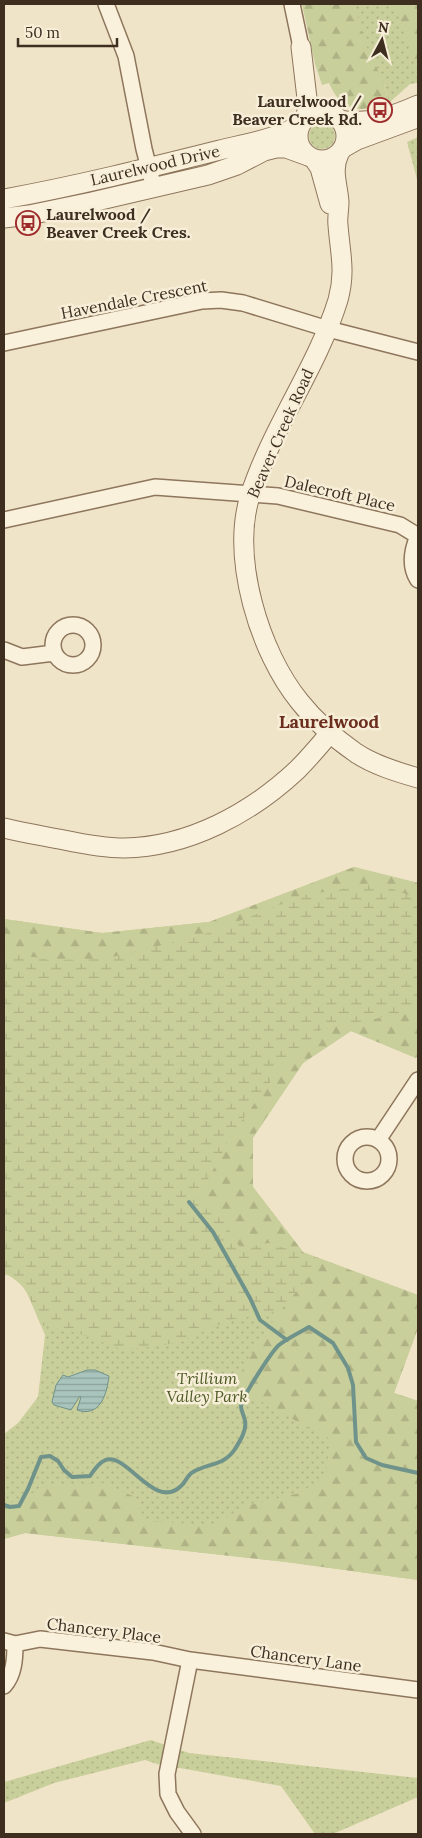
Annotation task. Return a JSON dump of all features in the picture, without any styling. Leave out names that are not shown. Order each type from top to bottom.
[{"type":"street","points":[[106,4],[126,56],[154,188]]},
{"type":"street","points":[[292,4],[301,47],[308,106],[298,136],[299,144],[311,158],[327,160],[357,140],[390,130],[418,117]]},
{"type":"street","points":[[301,47],[322,101],[346,134],[341,151]]},
{"type":"street","points":[[303,121],[316,113],[365,122],[418,105]]},
{"type":"street","name":"Laurelwood Drive","points":[[4,199],[35,194],[149,168],[286,132],[303,121]]},
{"type":"street","name":"Laurelwood Drive","points":[[4,218],[28,215],[154,188],[224,170],[264,151],[276,148],[286,148],[311,158]]},
{"type":"street","name":"Beaver Creek Road","points":[[341,151],[335,168],[343,273],[338,298],[328,329],[269,448],[251,495],[245,515],[244,559],[253,608],[271,656],[300,702],[330,733],[357,754],[387,768],[418,778]]},
{"type":"street","name":"Beaver Creek Road","points":[[311,158],[320,168],[328,201],[338,224]]},
{"type":"street","name":"Havendale Crescent","points":[[4,343],[202,301],[221,300],[243,303],[328,329],[418,352]]},
{"type":"street","points":[[4,520],[155,488],[251,495]]},
{"type":"street","name":"Dalecroft Place","points":[[251,495],[278,496],[400,524],[418,536],[413,548],[412,561],[418,580]]},
{"type":"street","points":[[4,650],[22,657],[54,653]]},
{"type":"street","points":[[8,832],[94,846],[124,848],[160,844],[198,833],[227,820],[257,801],[297,770],[330,733]]},
{"type":"street","points":[[378,1140],[418,1080]]},
{"type":"street","name":"Chancery Place","points":[[4,1686],[9,1680],[15,1658],[9,1642],[40,1639],[154,1652],[190,1660]]},
{"type":"street","points":[[190,1660],[167,1774],[168,1794],[177,1812],[192,1834]]},
{"type":"street","name":"Chancery Lane","points":[[190,1660],[418,1690]]},
{"type":"green space","points":[[302,4],[354,4],[365,43],[384,84],[389,103],[370,108],[353,108],[340,100],[329,83],[322,85],[315,64]]},
{"type":"green space","points":[[316,4],[418,4],[418,83],[410,84],[389,103],[384,84]]},
{"type":"green space","points":[[395,4],[418,4],[418,71]]},
{"type":"green space","points":[[322,123],[331,127],[335,136],[331,145],[322,149],[313,145],[309,136],[313,127]]},
{"type":"green space","points":[[418,137],[418,183],[407,142]]},
{"type":"green space","name":"Trillium Valley Park","points":[[354,867],[418,883],[418,1055],[416,1058],[351,1031],[303,1063],[253,1138],[253,1187],[303,1252],[418,1295],[418,1328],[394,1393],[418,1401],[418,1580],[286,1562],[25,1533],[4,1539],[4,1434],[18,1423],[38,1397],[45,1335],[25,1288],[9,1275],[4,1274],[4,919],[102,933],[209,922]]},
{"type":"green space","points":[[354,867],[418,883],[418,899],[378,883],[200,936],[105,959],[50,960],[4,952],[4,919],[102,933],[209,922]]},
{"type":"green space","points":[[378,883],[418,899],[418,1009],[323,1028],[279,1070],[232,1134],[197,1200],[213,1210],[229,1224],[231,1238],[241,1248],[269,1243],[323,1260],[280,1311],[231,1320],[176,1343],[121,1349],[77,1333],[41,1325],[32,1302],[23,1288],[12,1277],[4,1274],[4,1236],[10,1231],[4,1231],[4,952],[50,960],[105,959],[200,936],[305,895]]},
{"type":"green space","points":[[418,1009],[418,1055],[416,1058],[351,1031],[303,1063],[253,1137],[253,1187],[303,1252],[288,1250],[269,1243],[241,1248],[197,1200],[232,1134],[279,1070],[323,1028]]},
{"type":"green space","points":[[323,1260],[418,1295],[418,1328],[394,1393],[418,1401],[418,1580],[286,1562],[25,1533],[4,1539],[4,1506],[48,1486],[103,1483],[135,1497],[145,1520],[212,1526],[245,1506],[300,1493],[326,1476],[330,1439],[270,1407],[234,1384],[280,1311]]},
{"type":"green space","points":[[151,1740],[189,1753],[418,1778],[418,1797],[333,1834],[315,1834],[281,1786],[157,1764],[145,1760],[54,1783],[4,1803],[4,1782]]},
{"type":"water","points":[[87,1370],[95,1370],[109,1376],[104,1397],[97,1408],[85,1412],[77,1410],[80,1396],[71,1410],[54,1405],[52,1402],[56,1385],[63,1375],[68,1377]]},
{"type":"waterway","points":[[189,1202],[213,1232],[250,1298],[260,1320],[287,1340]]},
{"type":"waterway","points":[[4,1505],[10,1507],[19,1506],[41,1457],[50,1456],[58,1461],[72,1477],[90,1476],[100,1463],[111,1459],[120,1462],[150,1486],[160,1491],[170,1492],[181,1486],[193,1472],[226,1459],[231,1455],[244,1432],[245,1421],[241,1406],[252,1384],[279,1345],[309,1327],[333,1343],[348,1368],[353,1385],[356,1442],[366,1458],[382,1465],[418,1473]]},
{"type":"place","name":"Laurelwood / Beaver Creek Rd.","points":[[380,110]]},
{"type":"place","name":"Laurelwood / Beaver Creek Cres.","points":[[28,223]]},
{"type":"district","name":"Laurelwood","points":[[329,721]]}]
